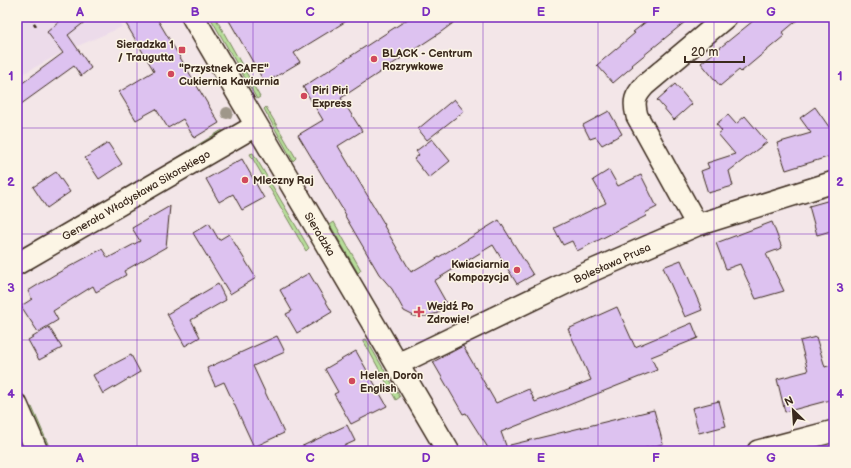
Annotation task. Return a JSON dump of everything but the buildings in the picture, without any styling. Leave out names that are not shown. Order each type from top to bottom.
[{"type":"main road","name":"Sieradzka","points":[[193,17],[255,126],[398,364],[448,451]]},
{"type":"street","points":[[697,225],[637,116],[634,105],[637,94],[645,85],[726,17]]},
{"type":"street","name":"Generała Władysława Sikorskiego","points":[[17,264],[255,126]]},
{"type":"street","name":"Bolesława Prusa","points":[[398,364],[589,272],[697,225],[834,182]]},
{"type":"street","points":[[17,405],[37,451]]},
{"type":"street","points":[[758,451],[834,431]]},
{"type":"path","points":[[30,17],[36,26]]},
{"type":"shaded area","points":[[17,17],[117,17],[122,27],[61,53],[17,77]]},
{"type":"green space","points":[[210,17],[215,17],[260,97],[257,99]]},
{"type":"green space","points":[[266,107],[296,158],[293,161],[264,109]]},
{"type":"green space","points":[[222,130],[223,132],[174,162],[172,161]]},
{"type":"green space","points":[[253,153],[309,248],[306,251],[250,154]]},
{"type":"green space","points":[[334,222],[361,270],[358,273],[330,225]]},
{"type":"green space","points":[[366,339],[400,397],[396,400],[363,340]]},
{"type":"green space","points":[[32,407],[51,451],[47,451],[29,408]]},
{"type":"place","name":"Sieradzka 1 / Traugutta","points":[[182,50]]},
{"type":"place","name":"BLACK - Centrum Rozrywkowe","points":[[374,59]]},
{"type":"place","name":"\"Przystnek CAFE\" Cukiernia Kawiarnia","points":[[171,74]]},
{"type":"place","name":"Piri Piri Express","points":[[304,96]]},
{"type":"place","name":"Mleczny Raj","points":[[245,180]]},
{"type":"place","name":"Kwiaciarnia Kompozycja","points":[[517,270]]},
{"type":"place","name":"Wejdź Po Zdrowie!","points":[[419,312]]},
{"type":"place","name":"Helen Doron English","points":[[352,381]]}]
